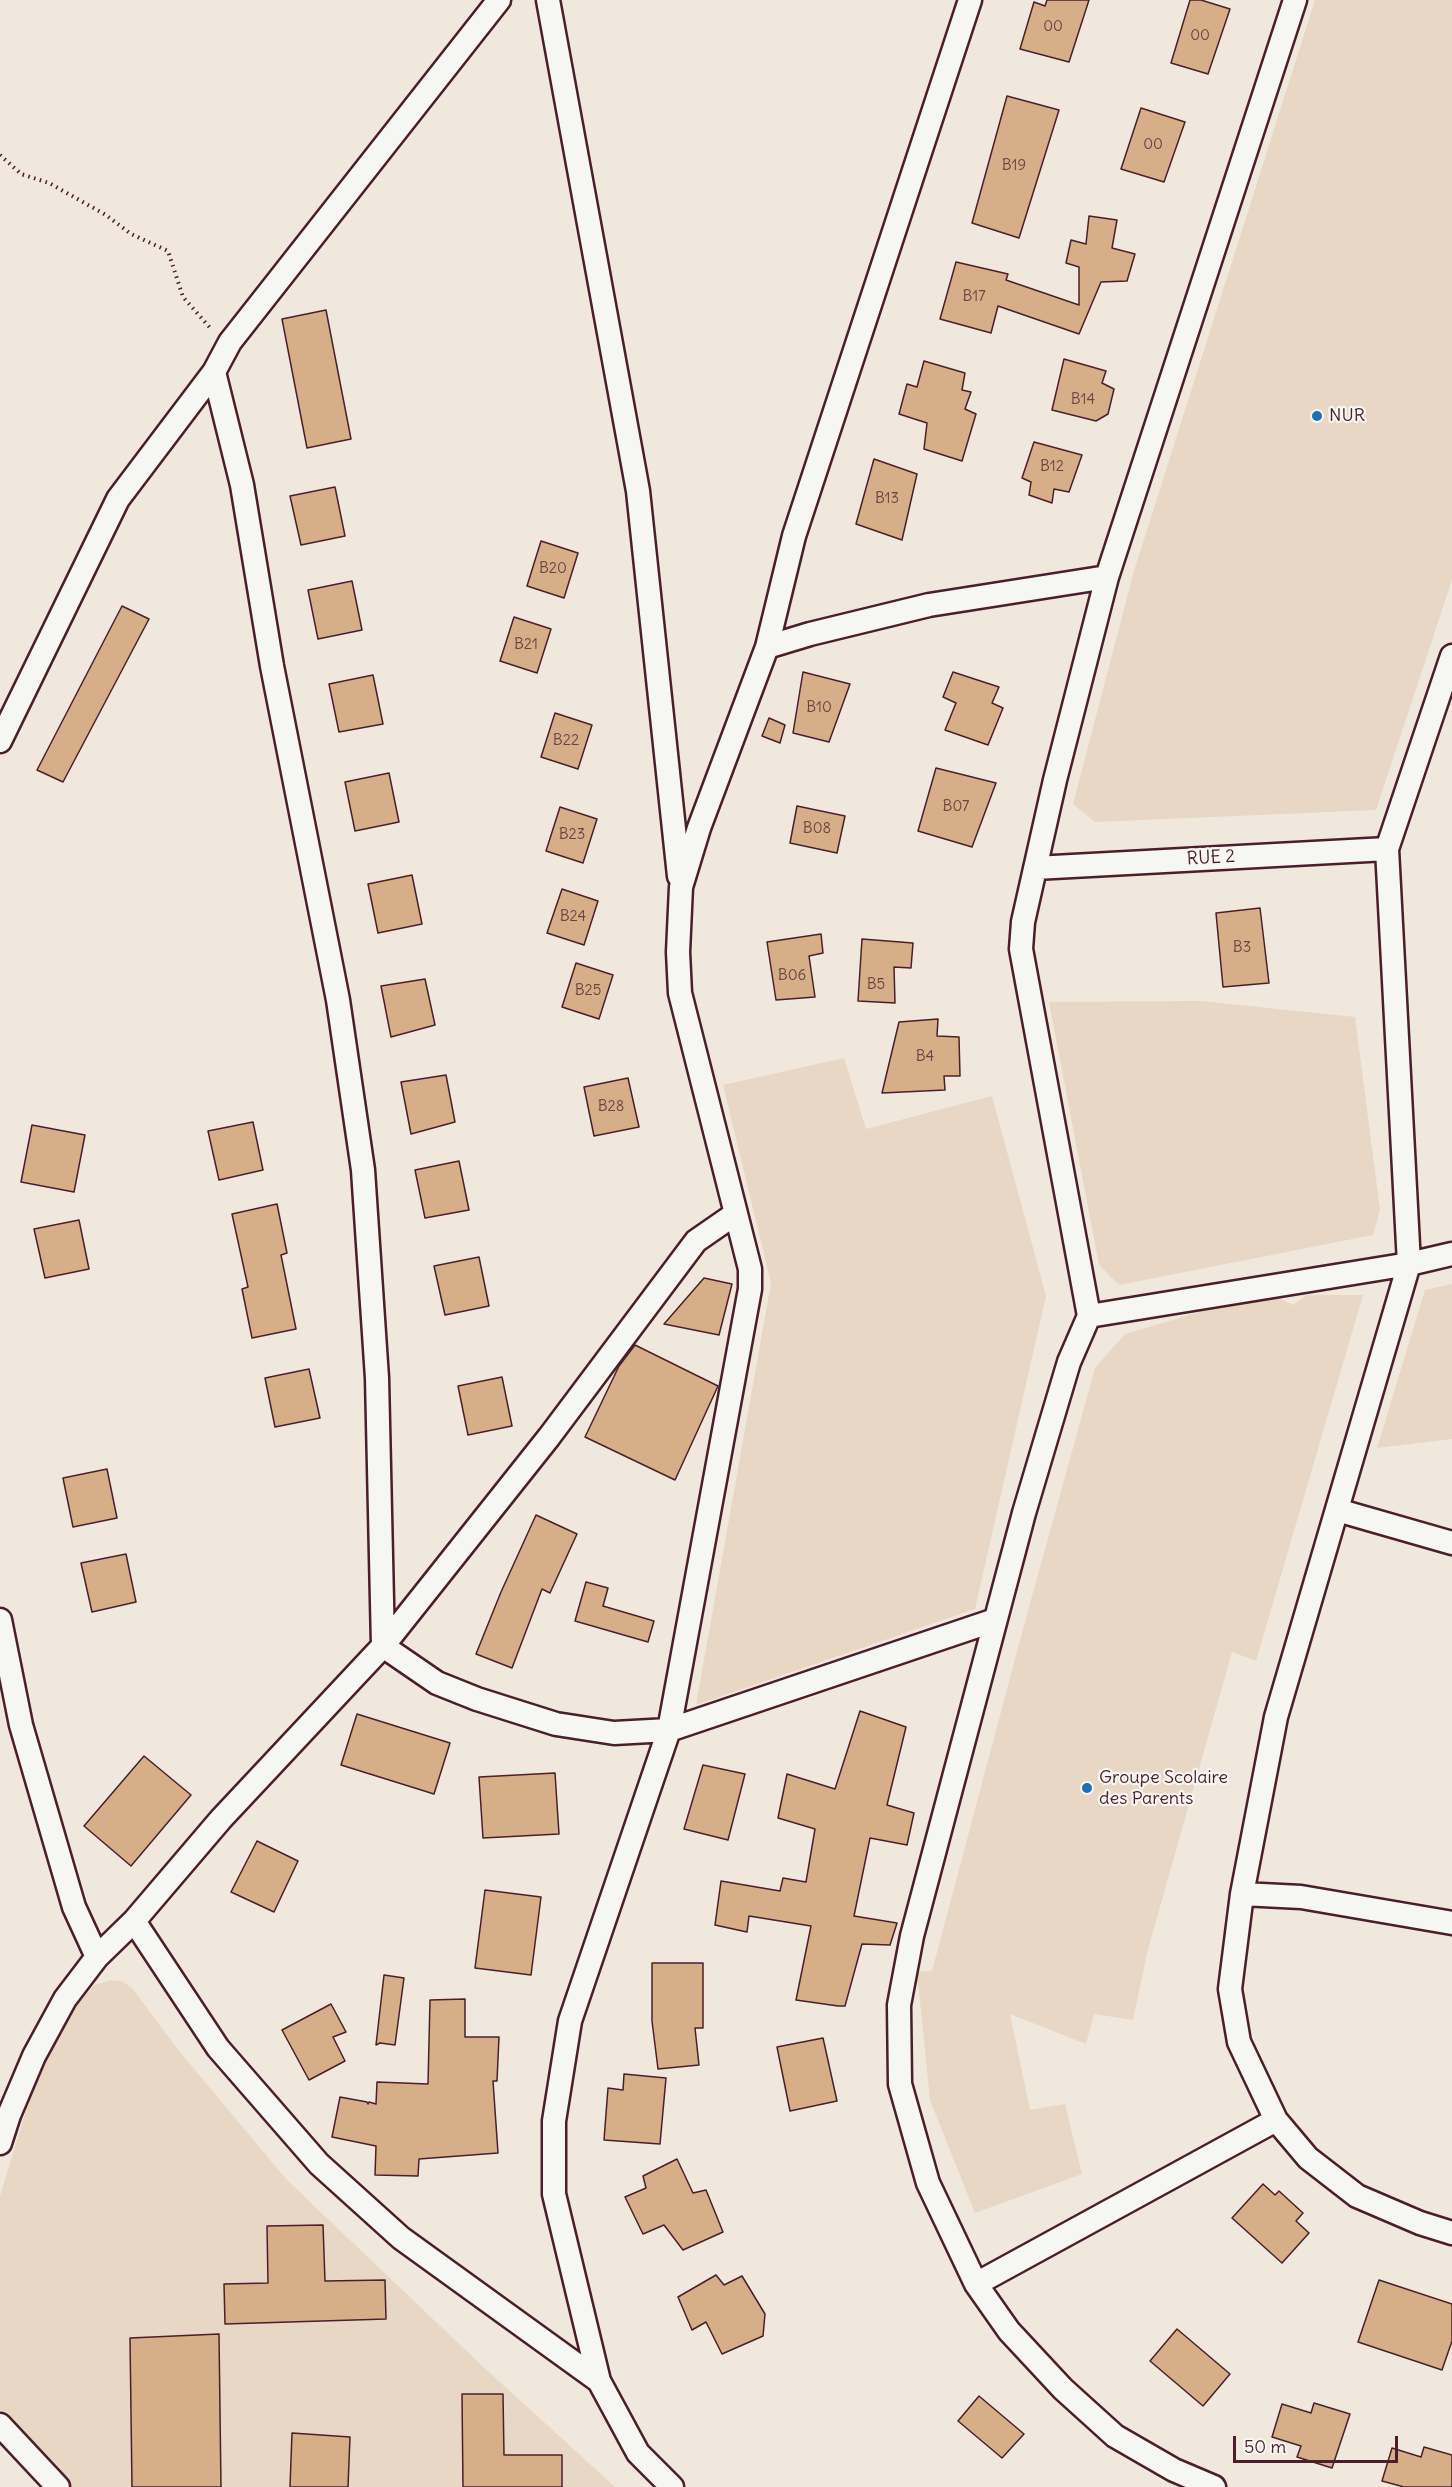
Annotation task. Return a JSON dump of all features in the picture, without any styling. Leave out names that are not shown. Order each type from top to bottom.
[{"type":"street","points":[[0,741],[118,499],[214,372],[230,342],[499,0]]},
{"type":"street","points":[[548,0],[638,491],[681,886],[678,952],[680,993],[750,1269],[750,1289],[669,1730],[570,2021],[554,2121],[554,2194],[599,2381],[638,2453],[672,2487]]},
{"type":"street","points":[[681,886],[699,828],[767,647],[794,537],[970,0]]},
{"type":"street","points":[[1214,2487],[1174,2470],[1115,2436],[1063,2389],[1017,2340],[976,2284],[928,2183],[900,2084],[899,2005],[912,1936],[995,1620],[1069,1362],[1089,1316],[1021,949],[1023,922],[1054,780],[1107,577],[1294,0]]},
{"type":"street","points":[[214,372],[242,485],[272,666],[338,1000],[363,1170],[377,1378],[383,1646]]},
{"type":"street","points":[[767,647],[929,605],[1107,577]]},
{"type":"street","points":[[1452,656],[1387,849],[1409,1264],[1276,1717],[1242,1894],[1230,1989],[1239,2042],[1276,2120],[1308,2158],[1357,2196],[1420,2223],[1452,2233]]},
{"type":"street","name":"RUE 2","points":[[1035,868],[1387,849]]},
{"type":"street","points":[[0,2143],[4,2114],[34,2056],[65,1999],[97,1957],[134,1921],[221,1820],[383,1646],[549,1437],[696,1241],[735,1214]]},
{"type":"street","points":[[1089,1316],[1409,1264],[1452,1254]]},
{"type":"street","points":[[1337,1510],[1452,1543]]},
{"type":"street","points":[[383,1646],[437,1683],[477,1699],[556,1724],[614,1733],[669,1730],[995,1620]]},
{"type":"street","points":[[1,1629],[21,1725],[74,1907],[97,1957]]},
{"type":"street","points":[[1242,1894],[1301,1897],[1452,1923]]},
{"type":"street","points":[[134,1921],[218,2048],[319,2164],[401,2238],[599,2381]]},
{"type":"street","points":[[976,2284],[1276,2120]]},
{"type":"street","points":[[0,2425],[58,2487]]},
{"type":"path","points":[[0,155],[21,174],[49,183],[106,215],[130,234],[168,251],[183,297],[207,326],[230,342]]},
{"type":"shaded area","name":"NUR","points":[[1315,0],[1452,0],[1452,580],[1376,810],[1095,822],[1073,804],[1134,571]]},
{"type":"shaded area","points":[[1201,1001],[1355,1017],[1380,1210],[1373,1235],[1119,1285],[1099,1265],[1049,1002]]},
{"type":"shaded area","points":[[844,1058],[866,1129],[992,1096],[1046,1296],[975,1609],[696,1705],[771,1283],[723,1085]]},
{"type":"shaded area","points":[[1452,1284],[1452,1439],[1377,1448],[1425,1290]]},
{"type":"shaded area","name":"Groupe Scolaire des Parents","points":[[1267,1292],[1293,1305],[1307,1295],[1363,1295],[1256,1661],[1232,1652],[1147,1953],[1133,2020],[1094,2014],[1086,2044],[1010,2014],[1030,2110],[1065,2104],[1082,2174],[975,2213],[930,2100],[917,1972],[932,1971],[1095,1368],[1125,1334]]},
{"type":"shaded area","points":[[111,1980],[122,1981],[132,1988],[179,2051],[287,2180],[478,2362],[615,2487],[69,2487],[0,2410],[0,2196],[34,2084],[75,2007],[94,1985]]},
{"type":"building","points":[[1047,0],[1089,0],[1069,62],[1020,49],[1034,2],[1045,6]]},
{"type":"building","points":[[1190,0],[1201,0],[1230,9],[1208,74],[1171,63]]},
{"type":"building","points":[[1007,96],[1059,110],[1019,238],[972,223]]},
{"type":"building","points":[[1141,108],[1185,122],[1164,182],[1121,169]]},
{"type":"building","points":[[1089,216],[1117,220],[1112,248],[1135,254],[1127,281],[1101,282],[1079,334],[998,306],[991,333],[940,319],[956,262],[1008,274],[1006,280],[1079,305],[1079,267],[1066,263],[1071,240],[1086,244]]},
{"type":"building","points":[[326,310],[351,439],[307,448],[282,319]]},
{"type":"building","points":[[1064,359],[1106,371],[1102,383],[1114,389],[1108,414],[1096,421],[1052,410]]},
{"type":"building","points":[[924,361],[965,373],[962,390],[971,392],[965,409],[976,414],[962,461],[924,449],[927,423],[899,414],[907,384],[917,387]]},
{"type":"building","points":[[1034,442],[1082,455],[1069,492],[1054,489],[1052,503],[1029,495],[1031,482],[1022,478]]},
{"type":"building","points":[[874,459],[917,474],[902,540],[856,524]]},
{"type":"building","points":[[335,487],[345,536],[301,545],[290,496]]},
{"type":"building","points":[[541,541],[578,553],[564,598],[527,586]]},
{"type":"building","points":[[352,581],[362,630],[318,639],[308,590]]},
{"type":"building","points":[[122,606],[149,619],[63,782],[37,770]]},
{"type":"building","points":[[514,617],[551,629],[537,673],[500,661]]},
{"type":"building","points":[[803,672],[850,684],[829,742],[793,733]]},
{"type":"building","points":[[953,672],[999,687],[992,703],[1003,708],[988,745],[945,730],[956,703],[943,697]]},
{"type":"building","points":[[373,675],[383,724],[339,732],[329,684]]},
{"type":"building","points":[[555,713],[592,725],[578,769],[541,757]]},
{"type":"building","points":[[769,718],[785,725],[780,743],[762,736]]},
{"type":"building","points":[[936,768],[996,783],[972,847],[918,831]]},
{"type":"building","points":[[389,773],[399,822],[355,831],[345,782]]},
{"type":"building","points":[[797,806],[845,816],[837,853],[790,843]]},
{"type":"building","points":[[560,807],[597,819],[583,863],[546,851]]},
{"type":"building","points":[[412,875],[422,924],[378,933],[368,884]]},
{"type":"building","points":[[562,889],[598,901],[584,945],[547,933]]},
{"type":"building","points":[[1260,908],[1269,983],[1223,987],[1216,913]]},
{"type":"building","points":[[821,934],[823,953],[809,956],[815,997],[776,1000],[767,942]]},
{"type":"building","points":[[862,939],[913,943],[911,968],[894,967],[895,1003],[858,1001]]},
{"type":"building","points":[[576,963],[613,975],[599,1019],[562,1007]]},
{"type":"building","points":[[425,979],[435,1025],[391,1037],[381,986]]},
{"type":"building","points":[[938,1019],[937,1036],[959,1037],[960,1076],[944,1076],[945,1090],[882,1093],[899,1022]]},
{"type":"building","points":[[446,1075],[455,1122],[411,1134],[401,1082]]},
{"type":"building","points":[[628,1078],[639,1127],[594,1136],[584,1087]]},
{"type":"building","points":[[253,1122],[263,1170],[219,1180],[208,1131]]},
{"type":"building","points":[[32,1125],[85,1135],[74,1192],[21,1182]]},
{"type":"building","points":[[459,1161],[469,1210],[425,1218],[415,1170]]},
{"type":"building","points":[[277,1204],[287,1253],[281,1255],[296,1329],[252,1338],[242,1289],[248,1287],[232,1214]]},
{"type":"building","points":[[79,1220],[89,1269],[45,1278],[34,1229]]},
{"type":"building","points":[[479,1257],[489,1306],[445,1315],[434,1266]]},
{"type":"building","points":[[704,1278],[732,1284],[719,1335],[664,1324]]},
{"type":"building","points":[[635,1345],[718,1386],[675,1480],[585,1437],[619,1366]]},
{"type":"building","points":[[309,1369],[320,1418],[275,1427],[265,1378]]},
{"type":"building","points":[[502,1377],[512,1426],[468,1435],[458,1386]]},
{"type":"building","points":[[107,1469],[117,1518],[73,1527],[63,1478]]},
{"type":"building","points":[[536,1515],[577,1534],[550,1593],[542,1589],[512,1668],[476,1654]]},
{"type":"building","points":[[126,1554],[136,1602],[92,1612],[81,1563]]},
{"type":"building","points":[[586,1582],[608,1588],[603,1606],[654,1621],[648,1642],[575,1621]]},
{"type":"building","points":[[860,1711],[906,1727],[887,1805],[914,1813],[907,1845],[870,1838],[854,1916],[897,1923],[890,1945],[862,1944],[845,2006],[796,2000],[811,1926],[749,1916],[747,1932],[715,1925],[721,1881],[780,1891],[783,1878],[806,1882],[815,1829],[778,1818],[787,1774],[835,1789]]},
{"type":"building","points":[[357,1714],[450,1743],[434,1794],[341,1765]]},
{"type":"building","points":[[144,1756],[191,1795],[131,1866],[84,1826]]},
{"type":"building","points":[[703,1765],[745,1774],[728,1840],[684,1829]]},
{"type":"building","points":[[555,1773],[559,1834],[483,1838],[479,1777]]},
{"type":"building","points":[[257,1841],[298,1861],[274,1912],[231,1892]]},
{"type":"building","points":[[485,1890],[541,1897],[531,1975],[475,1968]]},
{"type":"building","points":[[652,1963],[703,1963],[703,2028],[695,2028],[699,2065],[658,2069],[652,2021]]},
{"type":"building","points":[[384,1975],[404,1978],[395,2045],[380,2043],[376,2045]]},
{"type":"building","points":[[465,1999],[465,2037],[499,2037],[497,2081],[493,2081],[498,2153],[419,2159],[418,2176],[375,2175],[376,2146],[332,2137],[340,2097],[376,2104],[377,2082],[428,2084],[430,2000]]},
{"type":"building","points":[[331,2004],[346,2032],[333,2037],[345,2061],[309,2080],[282,2030]]},
{"type":"building","points":[[823,2038],[837,2101],[790,2111],[777,2047]]},
{"type":"building","points":[[624,2074],[666,2078],[660,2144],[604,2140],[608,2088],[623,2090]]},
{"type":"building","points":[[677,2159],[693,2193],[706,2190],[723,2232],[683,2250],[664,2225],[643,2234],[625,2197],[646,2188],[643,2176]]},
{"type":"building","points":[[1263,2184],[1275,2195],[1279,2191],[1303,2213],[1296,2221],[1309,2233],[1282,2263],[1232,2218]]},
{"type":"building","points":[[323,2225],[325,2281],[385,2280],[386,2319],[225,2324],[224,2284],[268,2283],[267,2226]]},
{"type":"building","points":[[716,2275],[724,2285],[742,2276],[765,2314],[763,2336],[722,2354],[706,2322],[692,2330],[678,2297]]},
{"type":"building","points":[[1379,2280],[1452,2304],[1452,2341],[1442,2370],[1358,2342]]},
{"type":"building","points":[[1177,2329],[1230,2374],[1203,2406],[1150,2361]]},
{"type":"building","points":[[219,2334],[221,2487],[132,2487],[130,2338]]},
{"type":"building","points":[[462,2394],[503,2394],[504,2455],[562,2455],[562,2487],[463,2487]]},
{"type":"building","points":[[979,2396],[1024,2434],[1002,2458],[958,2421]]},
{"type":"building","points":[[1314,2403],[1350,2414],[1332,2468],[1297,2457],[1301,2446],[1272,2437],[1282,2404],[1311,2413]]},
{"type":"building","points":[[292,2433],[350,2437],[348,2487],[290,2487]]},
{"type":"building","points":[[1424,2447],[1452,2455],[1452,2487],[1404,2487],[1382,2481],[1392,2448],[1421,2457]]},
{"type":"place","name":"NUR","points":[[1317,416]]},
{"type":"place","name":"Groupe Scolaire des Parents","points":[[1087,1788]]}]
